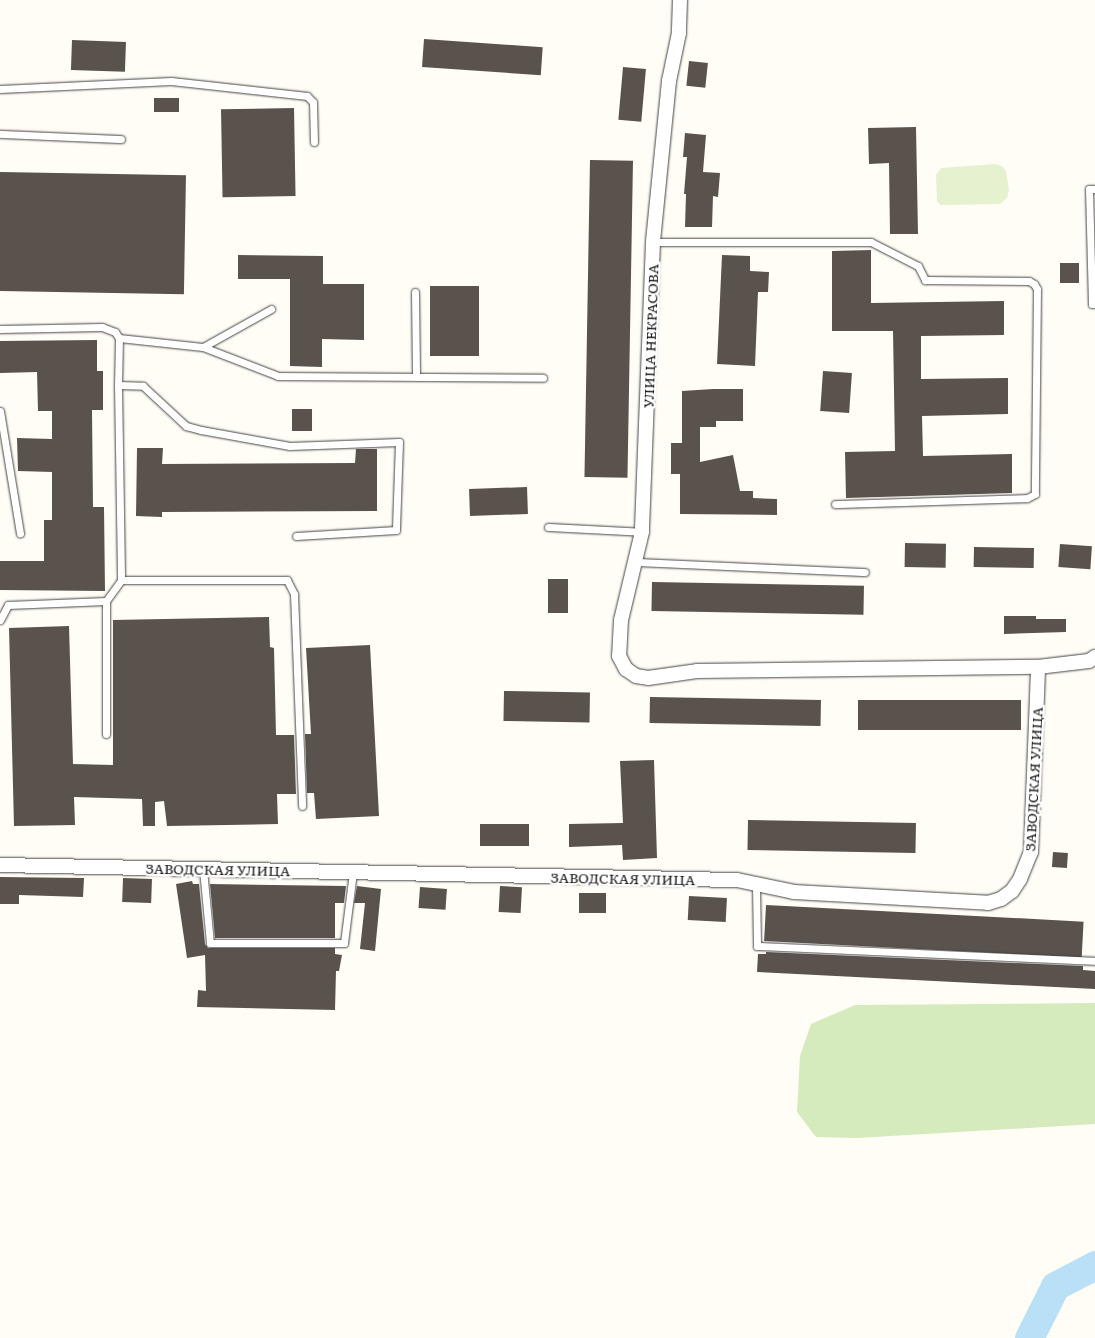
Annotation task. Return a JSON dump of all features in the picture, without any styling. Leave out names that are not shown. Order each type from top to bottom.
[{"type":"street","name":"УЛИЦА НЕКРАСОВА","points":[[680,0],[679,33],[670,81],[653,242],[642,532],[621,620],[619,656],[626,668],[636,676],[648,678],[697,671],[1038,667]]},
{"type":"street","points":[[1038,667],[1088,661],[1095,657]]},
{"type":"street","name":"ЗАВОДСКАЯ УЛИЦА","points":[[0,865],[737,880],[756,886],[794,892],[988,903],[1001,899],[1012,891],[1020,880],[1031,852],[1038,667]]},
{"type":"lane","points":[[0,89],[171,81],[307,96],[313,102],[314,142]]},
{"type":"lane","points":[[0,134],[121,139]]},
{"type":"lane","points":[[1095,189],[1089,189],[1092,304],[1095,304]]},
{"type":"lane","points":[[653,242],[871,242],[918,266],[925,280],[1029,281],[1034,284],[1037,289],[1035,494],[1027,498],[835,504]]},
{"type":"lane","points":[[414,292],[416,378]]},
{"type":"lane","points":[[203,347],[271,309]]},
{"type":"lane","points":[[0,329],[102,327],[115,332],[119,338],[121,580],[106,601],[106,734]]},
{"type":"lane","points":[[119,338],[203,347],[278,376],[543,378]]},
{"type":"lane","points":[[118,385],[143,386],[186,426],[202,430],[290,446],[399,442],[396,530],[296,536]]},
{"type":"lane","points":[[0,411],[20,533]]},
{"type":"lane","points":[[548,527],[642,532]]},
{"type":"lane","points":[[635,562],[865,572]]},
{"type":"lane","points":[[121,580],[287,580],[294,594],[302,806]]},
{"type":"lane","points":[[0,620],[8,605],[106,601]]},
{"type":"lane","points":[[203,869],[210,943],[344,943],[353,872]]},
{"type":"lane","points":[[756,886],[757,946],[1095,961]]},
{"type":"green space","points":[[995,164],[1002,166],[1006,171],[1009,190],[1007,198],[1000,204],[940,205],[937,201],[936,175],[941,168]]},
{"type":"green space","points":[[1095,1003],[1095,1124],[857,1138],[816,1137],[797,1112],[800,1056],[811,1024],[855,1005]]},
{"type":"building","points":[[424,39],[543,47],[541,75],[422,67]]},
{"type":"building","points":[[72,40],[126,42],[125,72],[71,70]]},
{"type":"building","points":[[689,61],[708,63],[705,88],[686,86]]},
{"type":"building","points":[[623,67],[646,69],[641,122],[618,120]]},
{"type":"building","points":[[154,98],[179,98],[179,112],[154,112]]},
{"type":"building","points":[[294,108],[296,196],[223,197],[221,109]]},
{"type":"building","points":[[916,127],[918,234],[890,234],[889,163],[869,164],[868,128]]},
{"type":"building","points":[[685,133],[706,135],[703,172],[720,173],[718,197],[713,196],[712,227],[685,227],[686,194],[684,194],[687,157],[683,157]]},
{"type":"building","points":[[590,160],[633,161],[627,478],[584,477]]},
{"type":"building","points":[[0,172],[186,175],[184,294],[0,291]]},
{"type":"building","points":[[871,250],[871,303],[1004,301],[1004,335],[921,336],[921,379],[1008,378],[1008,414],[922,416],[923,456],[1012,454],[1012,493],[846,498],[845,452],[895,451],[893,331],[832,331],[832,251]]},
{"type":"building","points":[[238,255],[323,256],[323,284],[364,284],[364,340],[322,339],[322,367],[290,366],[290,279],[238,279]]},
{"type":"building","points":[[722,255],[750,256],[750,271],[769,272],[768,292],[758,292],[755,366],[717,364]]},
{"type":"building","points":[[1060,263],[1079,263],[1079,283],[1060,283]]},
{"type":"building","points":[[430,286],[479,286],[479,356],[430,356]]},
{"type":"building","points":[[97,340],[97,371],[103,371],[103,410],[92,410],[93,507],[104,507],[105,591],[0,590],[0,561],[44,561],[44,520],[52,520],[52,472],[18,471],[17,438],[52,439],[52,411],[38,411],[37,372],[0,373],[0,341]]},
{"type":"building","points":[[823,371],[852,373],[849,413],[820,411]]},
{"type":"building","points":[[743,389],[743,421],[716,421],[716,427],[700,427],[700,462],[733,455],[740,491],[753,491],[753,498],[777,499],[777,515],[680,514],[680,474],[671,474],[671,443],[682,443],[682,391]]},
{"type":"building","points":[[292,409],[312,409],[312,431],[292,431]]},
{"type":"building","points":[[137,448],[163,448],[162,464],[355,463],[356,449],[377,449],[377,511],[162,512],[162,517],[136,516]]},
{"type":"building","points":[[527,487],[528,514],[470,516],[469,489]]},
{"type":"building","points":[[905,543],[946,544],[946,568],[905,567]]},
{"type":"building","points":[[1060,544],[1092,546],[1090,569],[1058,567]]},
{"type":"building","points":[[974,547],[1034,548],[1034,568],[974,567]]},
{"type":"building","points":[[548,579],[568,579],[568,613],[548,613]]},
{"type":"building","points":[[652,582],[864,586],[863,615],[651,611]]},
{"type":"building","points":[[1004,616],[1036,616],[1036,619],[1066,619],[1066,632],[1004,634]]},
{"type":"building","points":[[269,617],[270,647],[274,648],[276,735],[294,735],[296,794],[277,794],[278,824],[167,826],[164,801],[155,802],[155,826],[143,826],[142,799],[74,797],[75,825],[14,826],[9,628],[69,626],[73,764],[113,765],[113,620]]},
{"type":"building","points":[[370,645],[379,816],[316,819],[314,793],[307,793],[305,734],[311,734],[306,648]]},
{"type":"building","points":[[504,691],[590,693],[589,722],[503,721]]},
{"type":"building","points":[[650,697],[821,700],[821,726],[650,723]]},
{"type":"building","points":[[858,700],[1021,700],[1021,730],[858,730]]},
{"type":"building","points":[[654,760],[657,858],[623,860],[622,845],[569,847],[569,824],[623,823],[620,761]]},
{"type":"building","points":[[748,820],[916,823],[915,853],[747,850]]},
{"type":"building","points":[[480,824],[529,824],[529,846],[480,846]]},
{"type":"building","points":[[1053,852],[1068,853],[1067,868],[1052,867]]},
{"type":"building","points":[[0,877],[84,878],[83,897],[19,895],[19,904],[0,904]]},
{"type":"building","points":[[123,878],[152,879],[151,903],[122,902]]},
{"type":"building","points":[[192,881],[193,884],[199,884],[205,944],[208,948],[335,948],[335,954],[342,955],[339,971],[336,971],[335,1010],[197,1007],[198,990],[206,991],[205,955],[187,958],[176,884]]},
{"type":"building","points":[[210,884],[346,886],[344,903],[335,903],[335,938],[215,938]]},
{"type":"building","points":[[357,886],[381,889],[375,951],[360,949],[365,903],[354,903]]},
{"type":"building","points":[[500,886],[522,887],[521,913],[499,912]]},
{"type":"building","points":[[420,887],[447,889],[445,910],[419,908]]},
{"type":"building","points":[[579,893],[606,893],[606,913],[579,913]]},
{"type":"building","points":[[689,896],[727,898],[726,922],[688,920]]},
{"type":"building","points":[[766,905],[1084,922],[1082,958],[764,941]]},
{"type":"building","points":[[766,952],[1083,966],[1083,970],[1095,971],[1095,989],[757,972],[758,954],[766,954]]},
{"type":"waterway","points":[[1029,1338],[1055,1286],[1095,1265]]}]
